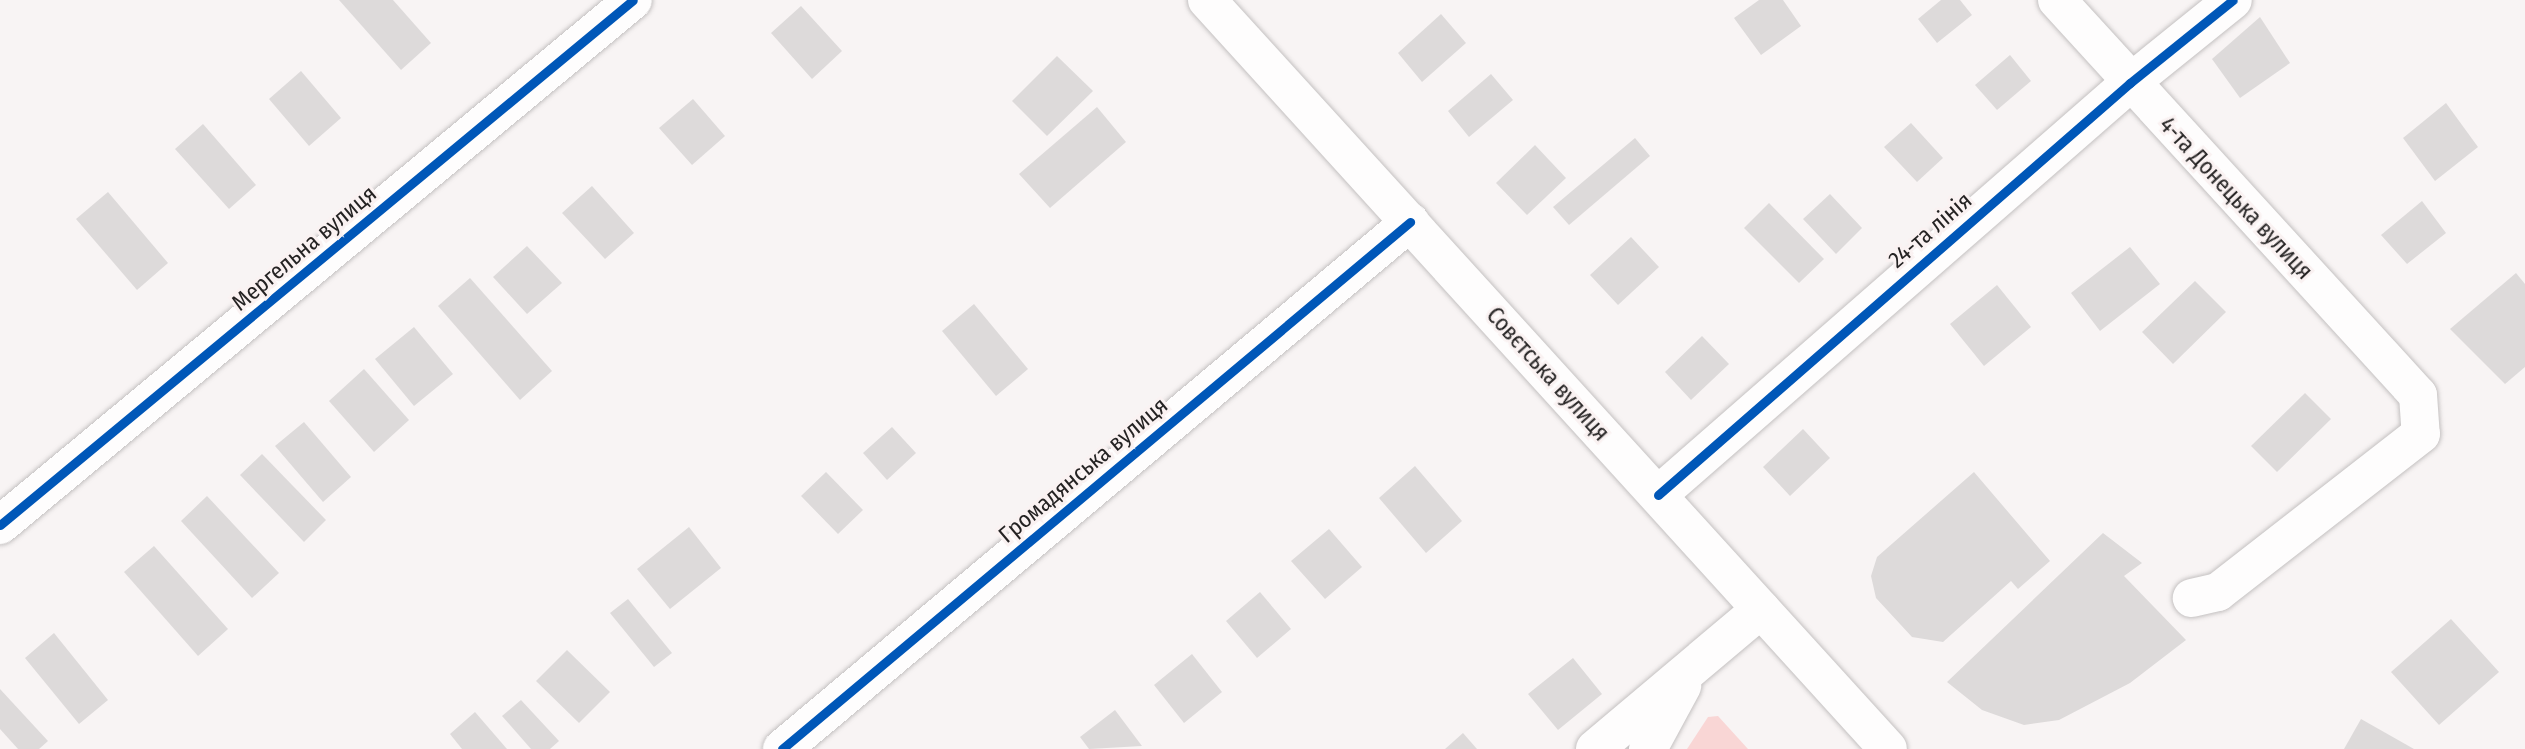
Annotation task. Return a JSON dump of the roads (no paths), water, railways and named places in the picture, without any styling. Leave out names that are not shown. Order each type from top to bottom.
[{"type":"street","name":"Мергельна вулиця","points":[[0,525],[633,0]]},
{"type":"street","name":"Совєтська вулиця","points":[[1207,0],[1888,749]]},
{"type":"street","name":"4-та Донецька вулиця","points":[[2057,0],[2130,83],[2418,395],[2421,434],[2218,592],[2192,598]]},
{"type":"street","name":"24-та лінія","points":[[1658,495],[2130,83],[2233,0]]},
{"type":"street","name":"Громадянська вулиця","points":[[782,749],[1410,222]]},
{"type":"street","points":[[1595,749],[1761,609]]},
{"type":"street","points":[[1648,749],[1691,669]]}]
